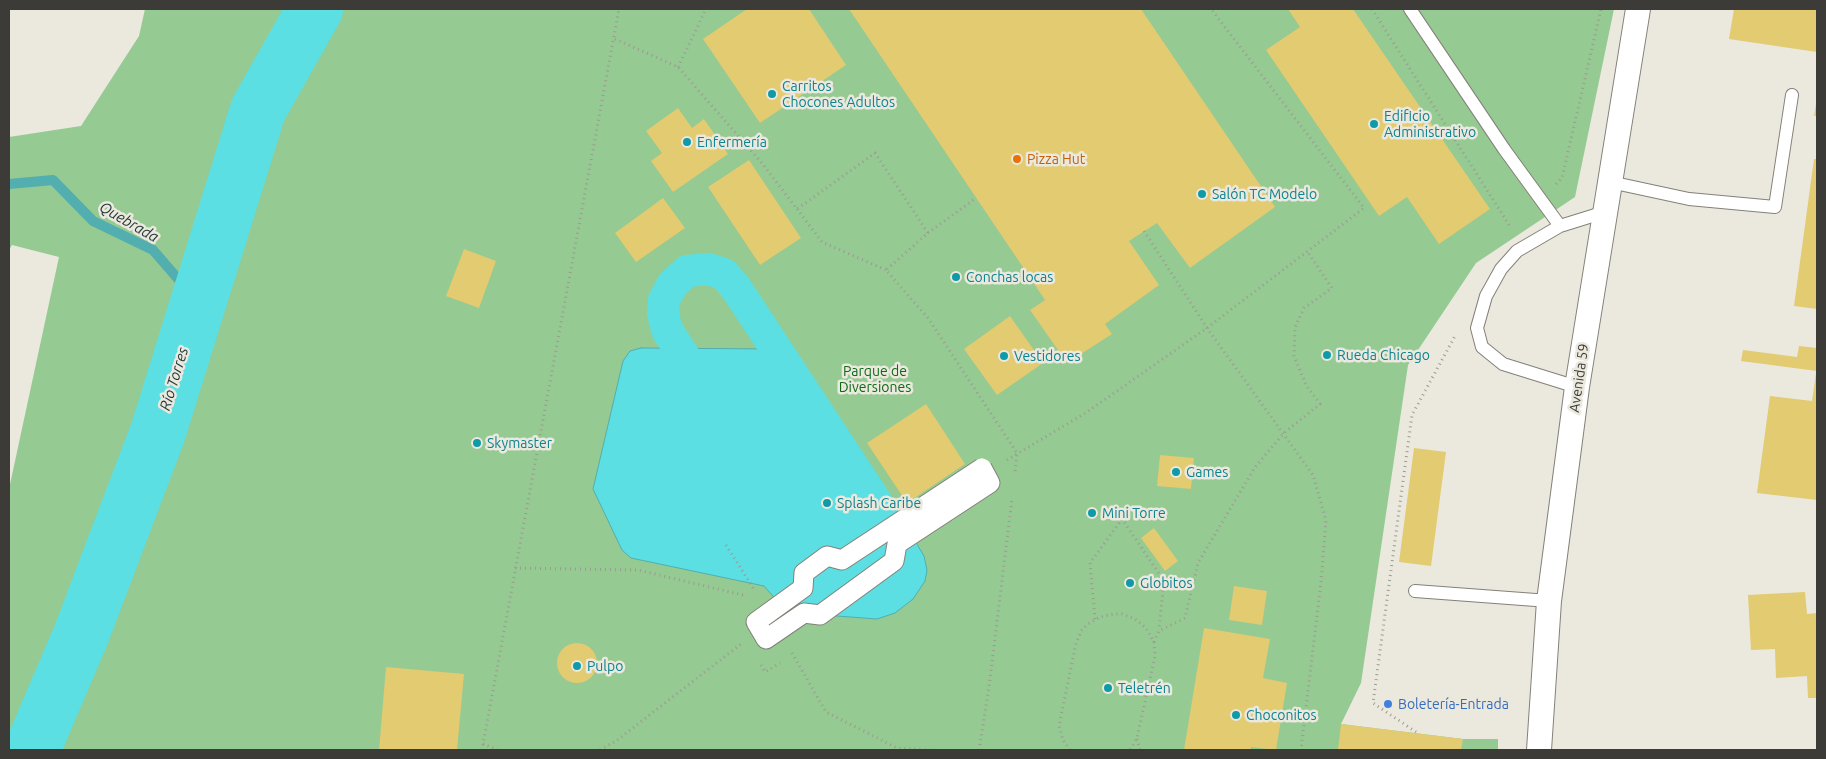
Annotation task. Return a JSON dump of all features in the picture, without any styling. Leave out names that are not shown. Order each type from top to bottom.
[{"type":"street","name":"Avenida 59","points":[[1538,750],[1549,601],[1577,387],[1638,9]]},
{"type":"street","points":[[982,468],[990,483],[897,544],[894,561],[820,615],[804,613],[766,639],[756,622],[803,588],[804,573],[827,556],[842,560],[982,468]]},
{"type":"lane","points":[[1410,9],[1504,149],[1560,226]]},
{"type":"lane","points":[[1610,182],[1689,199],[1775,207],[1792,95]]},
{"type":"lane","points":[[1577,387],[1503,364],[1482,347],[1477,328],[1486,296],[1501,269],[1518,251],[1560,226],[1605,212]]},
{"type":"lane","points":[[1415,591],[1549,601]]},
{"type":"path","points":[[482,750],[620,9]]},
{"type":"path","points":[[678,67],[706,9]]},
{"type":"path","points":[[1003,463],[1087,412],[1208,328],[1364,208],[1211,9]]},
{"type":"path","points":[[1372,9],[1513,230],[1562,178],[1601,9]]},
{"type":"path","points":[[615,38],[678,67],[761,162],[822,242],[886,270],[928,318],[1017,453],[1014,482]]},
{"type":"path","points":[[797,210],[876,153],[928,233]]},
{"type":"path","points":[[886,270],[928,233],[976,198]]},
{"type":"path","points":[[1144,231],[1208,328],[1313,475],[1326,520],[1321,582],[1301,750]]},
{"type":"path","points":[[1159,631],[1185,618],[1198,563],[1256,467],[1284,433],[1320,404],[1306,385],[1294,356],[1294,327],[1304,308],[1332,288],[1307,251]]},
{"type":"path","points":[[1416,732],[1373,703],[1412,415],[1458,331]]},
{"type":"path","points":[[979,750],[989,687],[1012,492]]},
{"type":"path","points":[[1095,619],[1090,563],[1122,519],[1164,581],[1159,631],[1154,642]]},
{"type":"path","points":[[726,545],[750,583]]},
{"type":"path","points":[[1070,750],[1063,740],[1059,726],[1076,643],[1082,630],[1095,619],[1113,614],[1122,614],[1135,619],[1146,628],[1154,642],[1155,656],[1137,738],[1130,750]]},
{"type":"path","points":[[600,750],[616,741],[732,650]]},
{"type":"path","points":[[1137,738],[1140,750]]},
{"type":"path","points":[[482,744],[498,750]]},
{"type":"green space","name":"Parque de Diversiones","points":[[145,9],[1614,9],[1575,197],[1476,263],[1408,365],[1361,683],[1341,724],[1463,739],[1498,739],[1498,750],[9,750],[9,489],[59,257],[12,245],[9,250],[9,137],[81,126],[139,36]]},
{"type":"water","points":[[641,348],[772,349],[787,354],[797,364],[924,556],[927,570],[925,581],[913,599],[895,613],[877,619],[837,616],[779,603],[764,586],[631,558],[622,550],[593,489],[623,361],[630,351]]},
{"type":"building","name":"Carritos Chocones Adultos","points":[[747,9],[809,9],[846,65],[760,123],[703,39]]},
{"type":"building","points":[[849,9],[1141,9],[1275,207],[1190,268],[1157,223],[1129,241],[1159,285],[1105,324],[1112,334],[1067,363],[1030,310],[1045,300]]},
{"type":"building","name":"Edificio Administrativo","points":[[1288,9],[1353,9],[1490,209],[1439,244],[1407,197],[1379,216],[1266,50],[1300,27]]},
{"type":"building","points":[[1734,9],[1817,9],[1817,52],[1729,39]]},
{"type":"building","points":[[1816,104],[1817,116],[1814,116]]},
{"type":"building","name":"Enfermería","points":[[678,108],[692,128],[704,119],[728,154],[673,192],[651,161],[662,153],[646,131]]},
{"type":"building","points":[[1814,159],[1817,159],[1817,309],[1794,306]]},
{"type":"building","points":[[749,160],[801,238],[760,265],[708,187]]},
{"type":"building","points":[[663,198],[685,228],[636,262],[615,233]]},
{"type":"building","points":[[464,249],[496,261],[479,308],[446,296]]},
{"type":"building","name":"Vestidores","points":[[1010,316],[1043,363],[997,395],[964,349]]},
{"type":"building","points":[[1799,346],[1817,348],[1817,371],[1741,361],[1743,350],[1797,357]]},
{"type":"building","points":[[1816,373],[1817,500],[1757,493],[1770,396],[1812,401]]},
{"type":"building","points":[[926,404],[965,464],[907,503],[867,443]]},
{"type":"building","points":[[1414,448],[1446,452],[1431,566],[1399,562]]},
{"type":"building","name":"Games","points":[[1160,455],[1194,458],[1191,489],[1157,486]]},
{"type":"building","points":[[1154,528],[1178,561],[1165,571],[1141,538]]},
{"type":"building","points":[[1234,586],[1267,591],[1262,625],[1229,620]]},
{"type":"building","points":[[1805,592],[1807,614],[1817,613],[1817,698],[1808,698],[1807,676],[1776,678],[1775,649],[1751,650],[1748,595]]},
{"type":"building","name":"Choconitos","points":[[1204,628],[1270,639],[1263,678],[1287,683],[1276,750],[1251,747],[1251,750],[1184,750]]},
{"type":"building","name":"Pulpo","points":[[577,643],[588,646],[594,652],[597,663],[594,674],[588,680],[577,683],[566,680],[560,674],[557,663],[560,652],[566,646]]},
{"type":"building","points":[[386,667],[464,674],[457,750],[379,750]]},
{"type":"building","points":[[1341,724],[1463,739],[1461,750],[1338,750]]},
{"type":"waterway","name":"Río Torres","points":[[32,750],[81,635],[158,432],[258,110],[315,9]]},
{"type":"waterway","name":"Quebrada","points":[[9,184],[53,180],[93,221],[153,250],[198,302]]},
{"type":"waterway","points":[[708,269],[724,274],[736,288],[898,535],[902,551],[897,566],[886,582],[871,590],[840,586],[826,576],[667,330],[663,313],[664,300],[672,285],[687,271],[708,269]]},
{"type":"place","name":"Carritos Chocones Adultos","points":[[772,94]]},
{"type":"place","name":"Edificio Administrativo","points":[[1374,124]]},
{"type":"place","name":"Enfermería","points":[[687,142]]},
{"type":"place","name":"Pizza Hut","points":[[1017,159]]},
{"type":"place","name":"Salón TC Modelo","points":[[1202,194]]},
{"type":"place","name":"Conchas locas","points":[[956,277]]},
{"type":"place","name":"Rueda Chicago","points":[[1327,355]]},
{"type":"place","name":"Vestidores","points":[[1004,356]]},
{"type":"place","name":"Skymaster","points":[[477,443]]},
{"type":"place","name":"Games","points":[[1176,472]]},
{"type":"place","name":"Splash Caribe","points":[[827,503]]},
{"type":"place","name":"Mini Torre","points":[[1092,513]]},
{"type":"place","name":"Globitos","points":[[1130,583]]},
{"type":"place","name":"Pulpo","points":[[577,666]]},
{"type":"place","name":"Teletrén","points":[[1108,688]]},
{"type":"place","name":"Boletería-Entrada","points":[[1388,704]]},
{"type":"place","name":"Choconitos","points":[[1236,715]]}]
